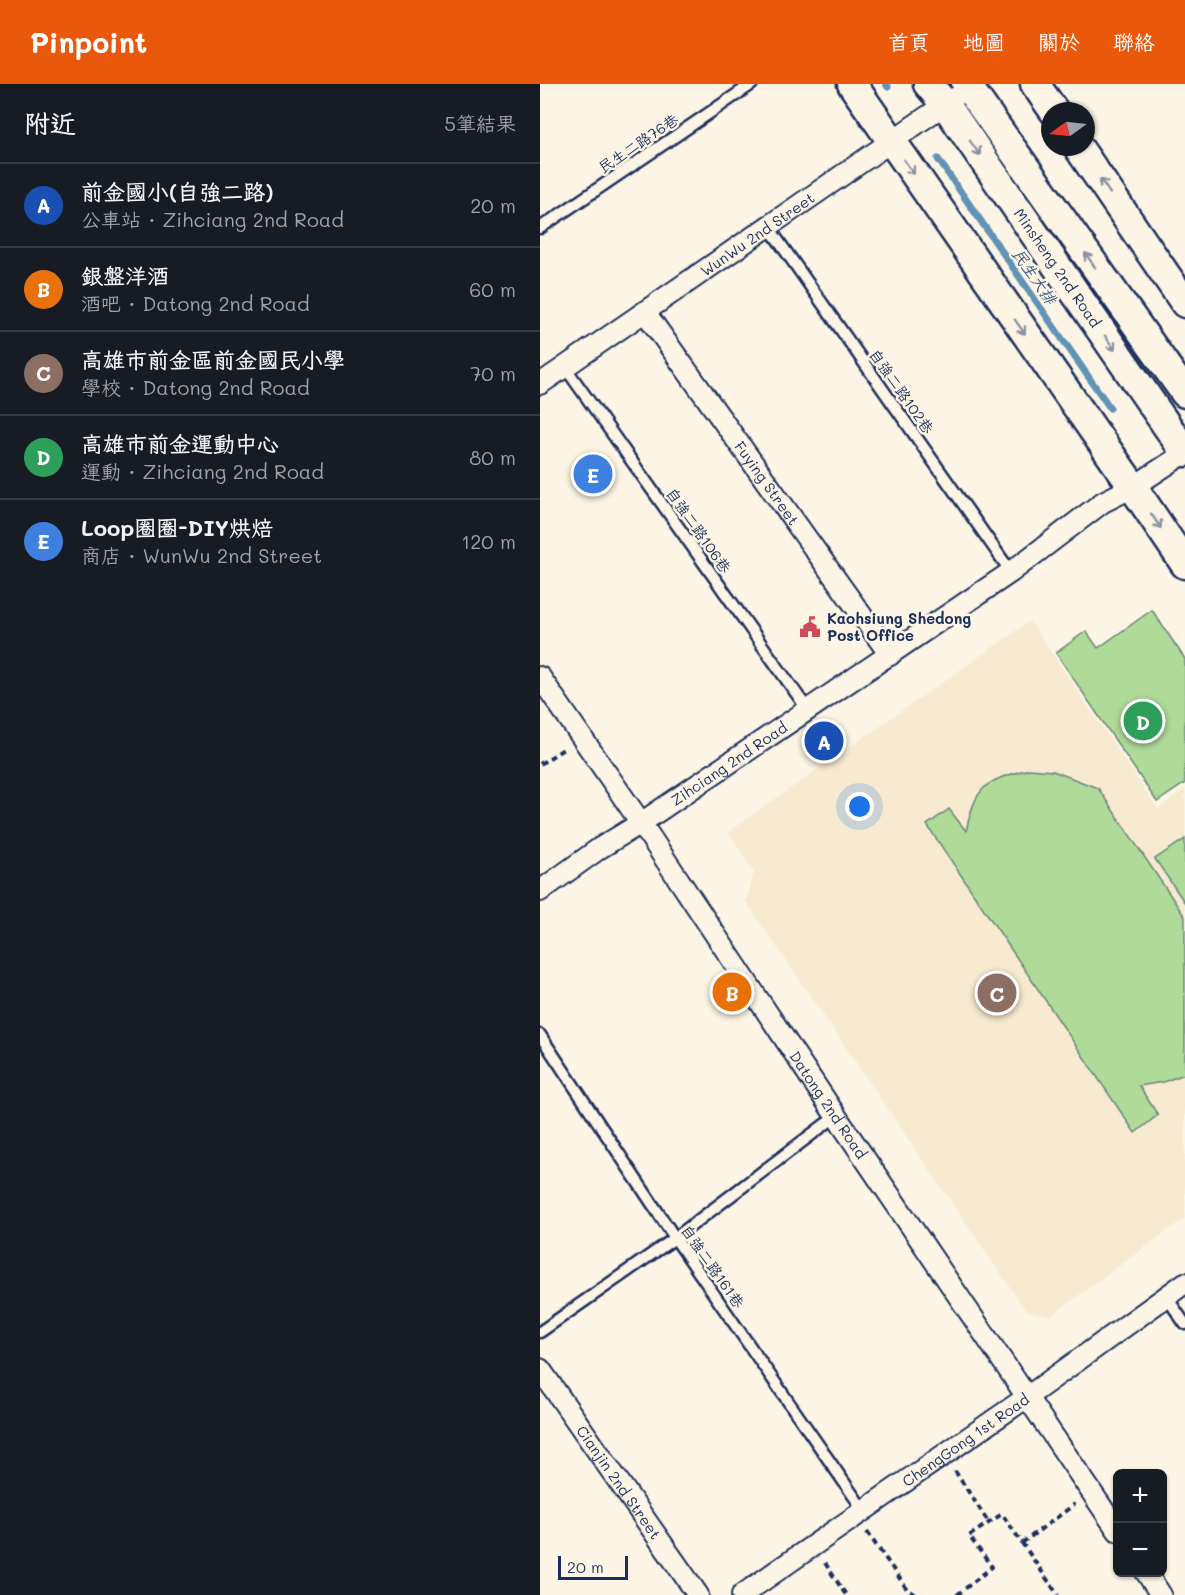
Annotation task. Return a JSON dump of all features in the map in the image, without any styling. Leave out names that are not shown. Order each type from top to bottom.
[{"type":"main road","points":[[852,84],[1185,564]]},
{"type":"main road","points":[[1035,84],[1048,102]]},
{"type":"main road","points":[[969,85],[1185,393]]},
{"type":"main road","name":"Minsheng 2nd Road","points":[[936,94],[1185,453]]},
{"type":"main road","points":[[1084,156],[1185,303]]},
{"type":"street","name":"WunWu 2nd Street","points":[[540,384],[891,141],[936,94],[969,85]]},
{"type":"street","name":"Fuying Street","points":[[645,312],[890,655]]},
{"type":"street","name":"Zihciang 2nd Road","points":[[540,891],[600,848],[1011,572],[1103,502],[1133,487],[1185,453]]},
{"type":"street","name":"Datong 2nd Road","points":[[540,676],[641,822],[836,1116],[1113,1524]]},
{"type":"street","name":"ChengGong 1st Road","points":[[742,1595],[945,1455],[1185,1283]]},
{"type":"street","name":"Cianjin 2nd Street","points":[[540,1369],[698,1595]]},
{"type":"street","points":[[1149,1577],[1161,1595]]},
{"type":"lane","name":"民生二路76巷","points":[[540,228],[753,84]]},
{"type":"lane","name":"自強二路102巷","points":[[768,226],[1011,572]]},
{"type":"lane","name":"自強二路106巷","points":[[565,367],[808,710]]},
{"type":"lane","name":"自強二路161巷","points":[[540,1035],[860,1513]]},
{"type":"lane","points":[[540,1332],[675,1238],[836,1116]]},
{"type":"lane","points":[[1167,1296],[1185,1324]]},
{"type":"path","points":[[540,764],[582,736]]},
{"type":"path","points":[[945,1455],[989,1523]]},
{"type":"path","points":[[1022,1543],[1092,1493]]},
{"type":"path","points":[[860,1513],[907,1588],[916,1595]]},
{"type":"path","points":[[957,1595],[992,1567],[969,1536],[1002,1514],[1058,1595]]},
{"type":"path","points":[[814,1545],[846,1595]]},
{"type":"shaded area","points":[[1030,621],[1158,809],[1185,789],[1185,1218],[1051,1316],[1026,1311],[746,902],[754,872],[728,832]]},
{"type":"green space","points":[[1152,610],[1185,659],[1185,783],[1157,802],[1056,653],[1086,631],[1098,648]]},
{"type":"green space","points":[[1029,769],[1053,771],[1098,788],[1185,917],[1185,1074],[1163,1082],[1139,1086],[1158,1115],[1135,1133],[927,825],[949,809],[966,831],[974,804],[985,787],[1002,777]]},
{"type":"green space","points":[[1185,839],[1185,903],[1155,859]]},
{"type":"waterway","name":"民生大排","points":[[938,159],[1110,408]]},
{"type":"place","name":"Loop圈圈-DIY烘焙","points":[[593,474]]},
{"type":"place","name":"Kaohsiung Shedong Post Office","points":[[810,627]]},
{"type":"place","name":"高雄市前金運動中心","points":[[1143,721]]},
{"type":"place","name":"前金國小(自強二路)","points":[[824,741]]},
{"type":"place","name":"銀盤洋酒","points":[[732,992]]},
{"type":"place","name":"高雄市前金區前金國民小學","points":[[997,993]]}]
